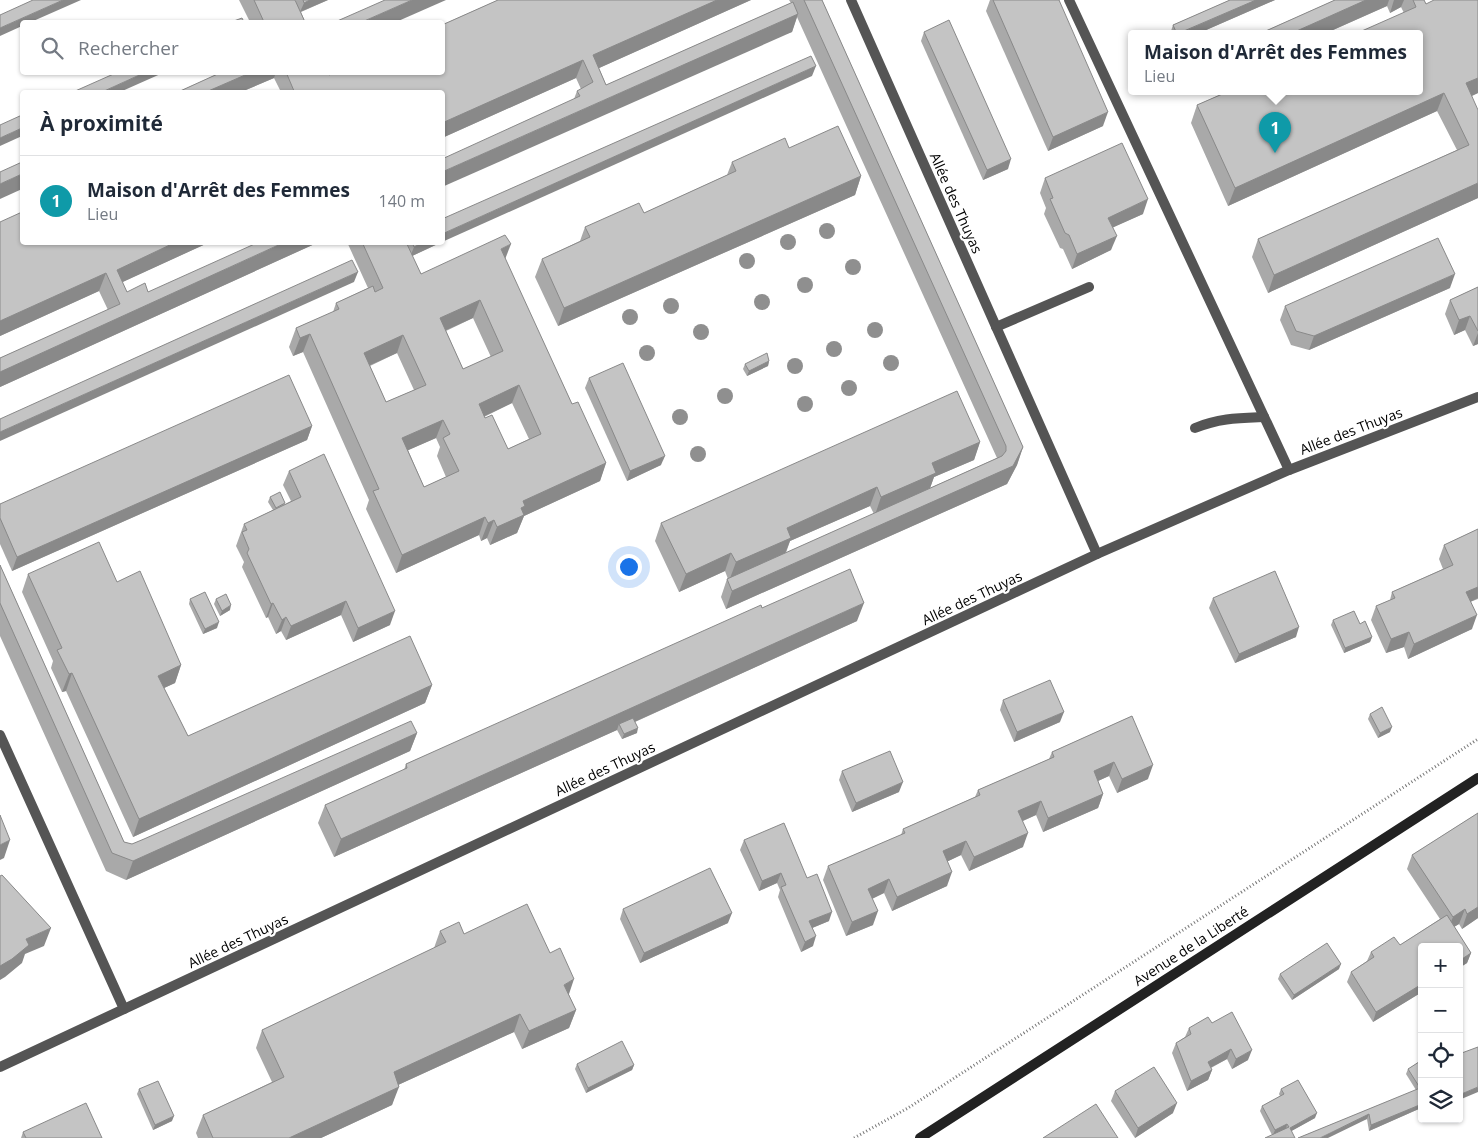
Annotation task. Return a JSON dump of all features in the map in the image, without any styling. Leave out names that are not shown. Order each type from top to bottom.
[{"type":"main road","name":"Avenue de la Liberté","points":[[920,1138],[1478,778]]},
{"type":"lane","name":"Allée des Thuyas","points":[[851,0],[1097,554]]},
{"type":"lane","points":[[1070,0],[1289,470]]},
{"type":"lane","points":[[996,327],[1088,287]]},
{"type":"lane","name":"Allée des Thuyas","points":[[0,1067],[1097,554],[1289,470],[1478,397]]},
{"type":"lane","points":[[1195,428],[1210,422],[1229,418],[1264,417]]},
{"type":"lane","points":[[0,735],[124,1009]]},
{"type":"path","points":[[854,1138],[908,1108],[1478,739]]},
{"type":"building","points":[[33,0],[63,0],[0,28],[0,15]]},
{"type":"building","points":[[254,0],[295,0],[304,20],[263,20]]},
{"type":"building","points":[[385,0],[412,0],[367,20],[340,20]]},
{"type":"building","points":[[498,0],[717,0],[593,55],[606,85],[793,2],[798,14],[445,171],[445,158],[580,96],[577,91],[593,82],[583,60],[445,122],[445,90],[294,90],[287,75],[445,75],[445,24]]},
{"type":"building","points":[[804,0],[822,0],[1023,447],[1013,466],[732,591],[727,579],[1002,456],[1006,451],[1006,446]]},
{"type":"building","points":[[993,0],[1059,0],[1108,112],[1053,137]]},
{"type":"building","points":[[1230,0],[1256,0],[1186,30],[1175,30],[1173,25]]},
{"type":"building","points":[[1335,0],[1366,0],[1299,30],[1268,30]]},
{"type":"building","points":[[1413,0],[1424,0],[1426,4],[1434,0],[1478,0],[1478,78],[1466,83],[1478,110],[1478,183],[1274,275],[1258,239],[1469,145],[1444,93],[1235,188],[1197,105],[1220,95],[1423,95],[1423,30],[1364,30],[1416,7]]},
{"type":"building","points":[[949,20],[1011,159],[987,170],[924,32]]},
{"type":"building","points":[[811,56],[816,66],[445,233],[445,218]]},
{"type":"building","points":[[111,75],[139,75],[106,90],[78,90]]},
{"type":"building","points":[[215,75],[245,75],[211,90],[182,90]]},
{"type":"building","points":[[20,116],[20,129],[0,138],[0,125]]},
{"type":"building","points":[[838,126],[861,176],[564,308],[542,259],[590,237],[585,227],[639,203],[644,213],[736,171],[732,162],[785,138],[789,148]]},
{"type":"building","points":[[1122,143],[1148,199],[1108,218],[1117,236],[1077,254],[1069,235],[1065,233],[1050,199],[1053,198],[1045,178]]},
{"type":"building","points":[[20,163],[20,175],[0,184],[0,172]]},
{"type":"building","points":[[20,213],[20,245],[170,245],[117,270],[127,292],[145,283],[148,292],[252,245],[278,245],[0,372],[0,358],[120,304],[106,273],[0,321],[0,222]]},
{"type":"building","points":[[505,235],[511,244],[501,249],[572,404],[578,402],[606,463],[523,501],[525,506],[521,508],[524,515],[497,527],[494,520],[488,523],[485,517],[402,555],[373,491],[379,489],[310,334],[300,338],[296,328],[339,309],[336,303],[373,286],[375,292],[383,288],[363,245],[407,245],[421,274]],"holes":[[[480,300],[503,351],[463,369],[440,318]],[[403,335],[426,385],[386,402],[364,353]],[[519,385],[541,434],[508,449],[492,415],[485,418],[479,404]],[[443,420],[450,434],[443,438],[459,471],[424,487],[402,438]]]},
{"type":"building","points":[[1438,238],[1455,274],[1314,336],[1296,331],[1285,306]]},
{"type":"building","points":[[352,260],[358,272],[0,432],[0,419]]},
{"type":"building","points":[[1478,287],[1478,331],[1470,316],[1459,320],[1450,300]]},
{"type":"building","points":[[767,353],[769,361],[749,371],[745,364]]},
{"type":"building","points":[[623,363],[665,456],[630,471],[589,378]]},
{"type":"building","points":[[289,375],[312,426],[17,557],[0,518],[0,504]]},
{"type":"building","points":[[957,391],[980,442],[932,463],[936,473],[881,497],[877,487],[787,528],[791,538],[736,562],[731,553],[686,574],[661,523]]},
{"type":"building","points":[[324,454],[395,611],[358,628],[346,601],[291,626],[286,617],[282,620],[273,603],[271,604],[247,553],[249,549],[242,532],[247,530],[244,524],[301,497],[289,471]]},
{"type":"building","points":[[280,492],[285,503],[276,508],[270,497]]},
{"type":"building","points":[[1478,529],[1478,587],[1466,592],[1477,615],[1414,644],[1409,632],[1391,639],[1376,606],[1395,598],[1392,592],[1453,565],[1444,545]]},
{"type":"building","points":[[99,542],[117,582],[140,571],[181,665],[158,676],[188,736],[410,636],[432,685],[139,819],[72,673],[69,674],[57,650],[62,648],[28,574]]},
{"type":"building","points":[[0,565],[124,842],[132,844],[144,839],[411,721],[417,733],[133,861],[112,853],[0,603]]},
{"type":"building","points":[[850,569],[864,603],[341,839],[325,805],[407,768],[406,764],[761,605],[762,608]]},
{"type":"building","points":[[1275,571],[1299,627],[1239,654],[1213,598]]},
{"type":"building","points":[[205,592],[219,622],[205,629],[190,599]]},
{"type":"building","points":[[226,594],[231,605],[222,611],[216,599]]},
{"type":"building","points":[[1354,611],[1360,624],[1365,621],[1372,637],[1345,648],[1333,620]]},
{"type":"building","points":[[1050,680],[1064,712],[1017,732],[1003,700]]},
{"type":"building","points":[[1382,707],[1392,727],[1380,733],[1370,714]]},
{"type":"building","points":[[1132,716],[1153,765],[1122,779],[1114,762],[1094,771],[1103,794],[1048,818],[1041,801],[1018,811],[1028,833],[974,857],[966,841],[943,851],[952,872],[897,897],[889,879],[868,889],[878,911],[852,922],[828,866],[905,833],[903,829],[980,795],[978,790],[1054,757],[1052,752]]},
{"type":"building","points":[[633,718],[638,728],[624,734],[619,724]]},
{"type":"building","points":[[890,751],[903,782],[856,803],[842,771]]},
{"type":"building","points":[[1478,813],[1478,907],[1467,914],[1465,909],[1453,917],[1412,855]]},
{"type":"building","points":[[0,815],[10,840],[0,845]]},
{"type":"building","points":[[784,823],[807,878],[817,874],[832,912],[809,921],[816,936],[805,942],[781,887],[786,885],[781,873],[762,881],[744,840]]},
{"type":"building","points":[[710,868],[732,913],[644,953],[623,909]]},
{"type":"building","points":[[2,875],[51,928],[26,939],[29,945],[0,966],[0,876]]},
{"type":"building","points":[[527,904],[550,953],[560,948],[574,979],[564,985],[576,1010],[529,1031],[520,1014],[394,1072],[399,1087],[289,1138],[213,1138],[203,1115],[284,1077],[262,1030],[446,942],[440,931],[459,922],[464,934]]},
{"type":"building","points":[[1447,915],[1471,953],[1463,958],[1463,943],[1418,943],[1418,986],[1376,1012],[1351,972],[1374,957],[1371,952],[1394,937],[1400,945]]},
{"type":"building","points":[[1327,943],[1341,964],[1294,995],[1280,974]]},
{"type":"building","points":[[1232,1012],[1252,1050],[1236,1059],[1231,1049],[1208,1062],[1212,1070],[1191,1081],[1176,1043],[1191,1034],[1189,1028],[1208,1017],[1212,1023]]},
{"type":"building","points":[[622,1041],[634,1065],[588,1088],[577,1064]]},
{"type":"building","points":[[1478,1047],[1478,1087],[1463,1093],[1463,1078],[1463,1053]]},
{"type":"building","points":[[1418,1063],[1418,1085],[1408,1069]]},
{"type":"building","points":[[1154,1067],[1177,1103],[1138,1128],[1115,1091]]},
{"type":"building","points":[[1298,1080],[1317,1113],[1290,1128],[1295,1138],[1265,1138],[1289,1127],[1287,1124],[1275,1130],[1262,1106],[1284,1094],[1281,1089]]},
{"type":"building","points":[[158,1081],[174,1116],[155,1125],[139,1089]]},
{"type":"building","points":[[1418,1089],[1418,1106],[1371,1125],[1369,1114],[1320,1138],[1298,1138]]},
{"type":"building","points":[[86,1103],[102,1138],[26,1138],[23,1132]]},
{"type":"building","points":[[1096,1104],[1118,1138],[1043,1138]]},
{"type":"place","name":"Maison d'Arrêt des Femmes","points":[[1275,153]]}]
